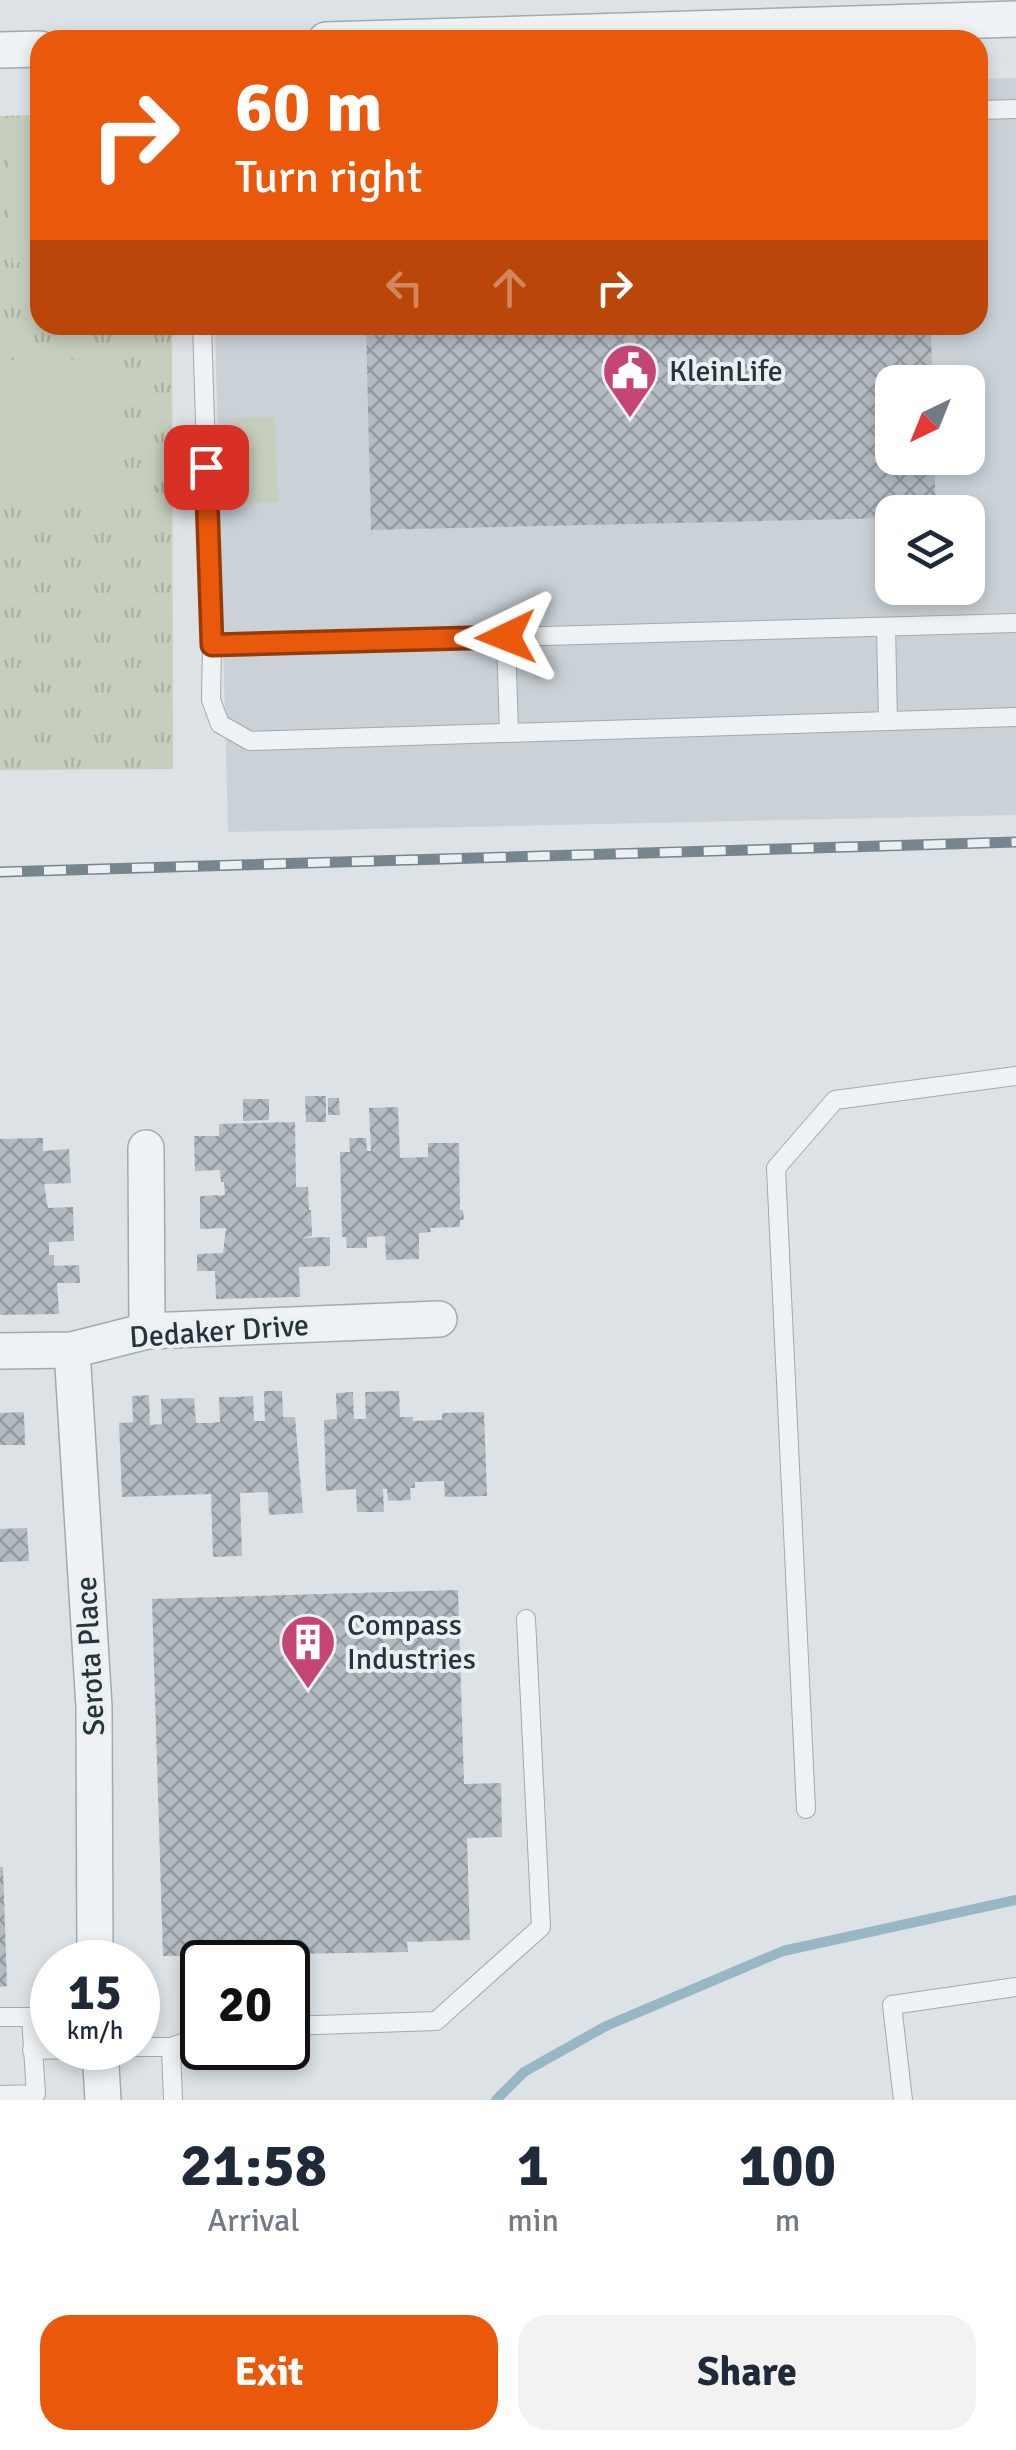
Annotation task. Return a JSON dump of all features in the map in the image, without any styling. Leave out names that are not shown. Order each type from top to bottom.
[{"type":"street","points":[[508,30],[836,12],[1016,19]]},
{"type":"street","points":[[0,50],[30,49]]},
{"type":"street","points":[[146,1148],[146,1330]]},
{"type":"street","name":"Dedaker Drive","points":[[0,1351],[72,1350],[146,1330],[439,1318]]},
{"type":"street","name":"Serota Place","points":[[72,1350],[94,1708],[96,1940]]},
{"type":"street","points":[[102,2070],[104,2100]]},
{"type":"lane","points":[[988,110],[1016,109]]},
{"type":"lane","points":[[202,335],[211,700],[220,724],[250,742],[1016,717]]},
{"type":"lane","points":[[212,645],[1016,623]]},
{"type":"lane","points":[[886,627],[888,721]]},
{"type":"lane","points":[[506,637],[509,733]]},
{"type":"lane","points":[[806,1809],[776,1168],[835,1100],[1016,1076]]},
{"type":"lane","points":[[310,2025],[436,2021],[542,1927],[526,1619]]},
{"type":"lane","points":[[903,2100],[892,2004],[1016,1987]]},
{"type":"lane","points":[[0,2018],[30,2018]]},
{"type":"lane","points":[[160,2046],[180,2043]]},
{"type":"lane","points":[[171,2046],[173,2100]]},
{"type":"lane","points":[[0,2095],[36,2094],[34,2070]]},
{"type":"shaded area","points":[[1016,78],[1016,815],[228,832],[215,335],[988,335],[988,79]]},
{"type":"green space","points":[[30,115],[30,335],[172,335],[173,769],[0,770],[0,116]]},
{"type":"green space","points":[[30,149],[30,262],[12,263],[9,150]]},
{"type":"green space","points":[[117,359],[119,505],[0,507],[0,360]]},
{"type":"green space","points":[[275,417],[278,502],[236,504],[233,418]]},
{"type":"building","name":"KleinLife","points":[[366,335],[931,335],[932,365],[875,365],[875,475],[935,475],[935,495],[875,495],[875,518],[371,530]]},
{"type":"building","points":[[305,1096],[326,1096],[326,1122],[306,1122]]},
{"type":"building","points":[[328,1098],[339,1098],[340,1115],[328,1115]]},
{"type":"building","points":[[243,1099],[269,1099],[269,1120],[243,1121]]},
{"type":"building","points":[[398,1107],[400,1158],[428,1157],[428,1143],[459,1143],[460,1210],[464,1220],[460,1220],[460,1227],[430,1228],[431,1232],[419,1233],[419,1259],[386,1260],[385,1236],[367,1237],[367,1248],[347,1248],[346,1237],[342,1237],[340,1152],[350,1152],[349,1138],[366,1138],[367,1151],[371,1151],[369,1108]]},
{"type":"building","points":[[295,1122],[296,1187],[308,1187],[312,1236],[299,1238],[330,1237],[330,1266],[299,1267],[300,1297],[216,1299],[215,1271],[197,1271],[197,1254],[223,1253],[226,1228],[200,1229],[200,1196],[225,1195],[224,1182],[220,1170],[195,1171],[194,1136],[219,1136],[219,1124]]},
{"type":"building","points":[[43,1138],[43,1151],[69,1149],[71,1183],[44,1184],[48,1208],[73,1207],[74,1241],[49,1242],[49,1255],[54,1255],[54,1266],[79,1265],[80,1283],[57,1283],[59,1314],[0,1315],[0,1139]]},
{"type":"building","points":[[264,1391],[282,1391],[283,1417],[295,1417],[303,1513],[269,1515],[268,1492],[240,1493],[242,1556],[213,1557],[211,1494],[122,1497],[119,1423],[133,1422],[132,1396],[149,1395],[150,1425],[162,1424],[161,1399],[194,1398],[196,1423],[208,1423],[220,1422],[219,1397],[253,1396],[254,1421],[265,1421]]},
{"type":"building","points":[[399,1391],[400,1417],[413,1417],[413,1421],[442,1420],[442,1413],[484,1412],[487,1496],[445,1497],[444,1481],[415,1482],[415,1488],[410,1488],[411,1500],[388,1501],[387,1489],[383,1489],[384,1512],[357,1512],[356,1489],[326,1491],[324,1420],[337,1419],[336,1393],[353,1392],[354,1419],[366,1419],[365,1392]]},
{"type":"building","points":[[24,1412],[25,1445],[0,1445],[0,1413]]},
{"type":"building","points":[[27,1528],[29,1561],[0,1562],[0,1529]]},
{"type":"building","name":"Compass Industries","points":[[458,1590],[464,1784],[501,1783],[502,1837],[467,1838],[470,1940],[407,1942],[408,1952],[310,1954],[310,1940],[180,1940],[180,1956],[163,1956],[152,1599]]},
{"type":"building","points":[[0,1867],[7,1986],[0,1987]]},
{"type":"waterway","points":[[496,2100],[524,2072],[606,2026],[783,1951],[1016,1900]]},
{"type":"railway","points":[[0,872],[1016,842]]},
{"type":"place","name":"KleinLife","points":[[630,420]]},
{"type":"place","name":"Compass Industries","points":[[308,1691]]},
{"type":"route","points":[[206,467],[212,645],[506,637]]}]
